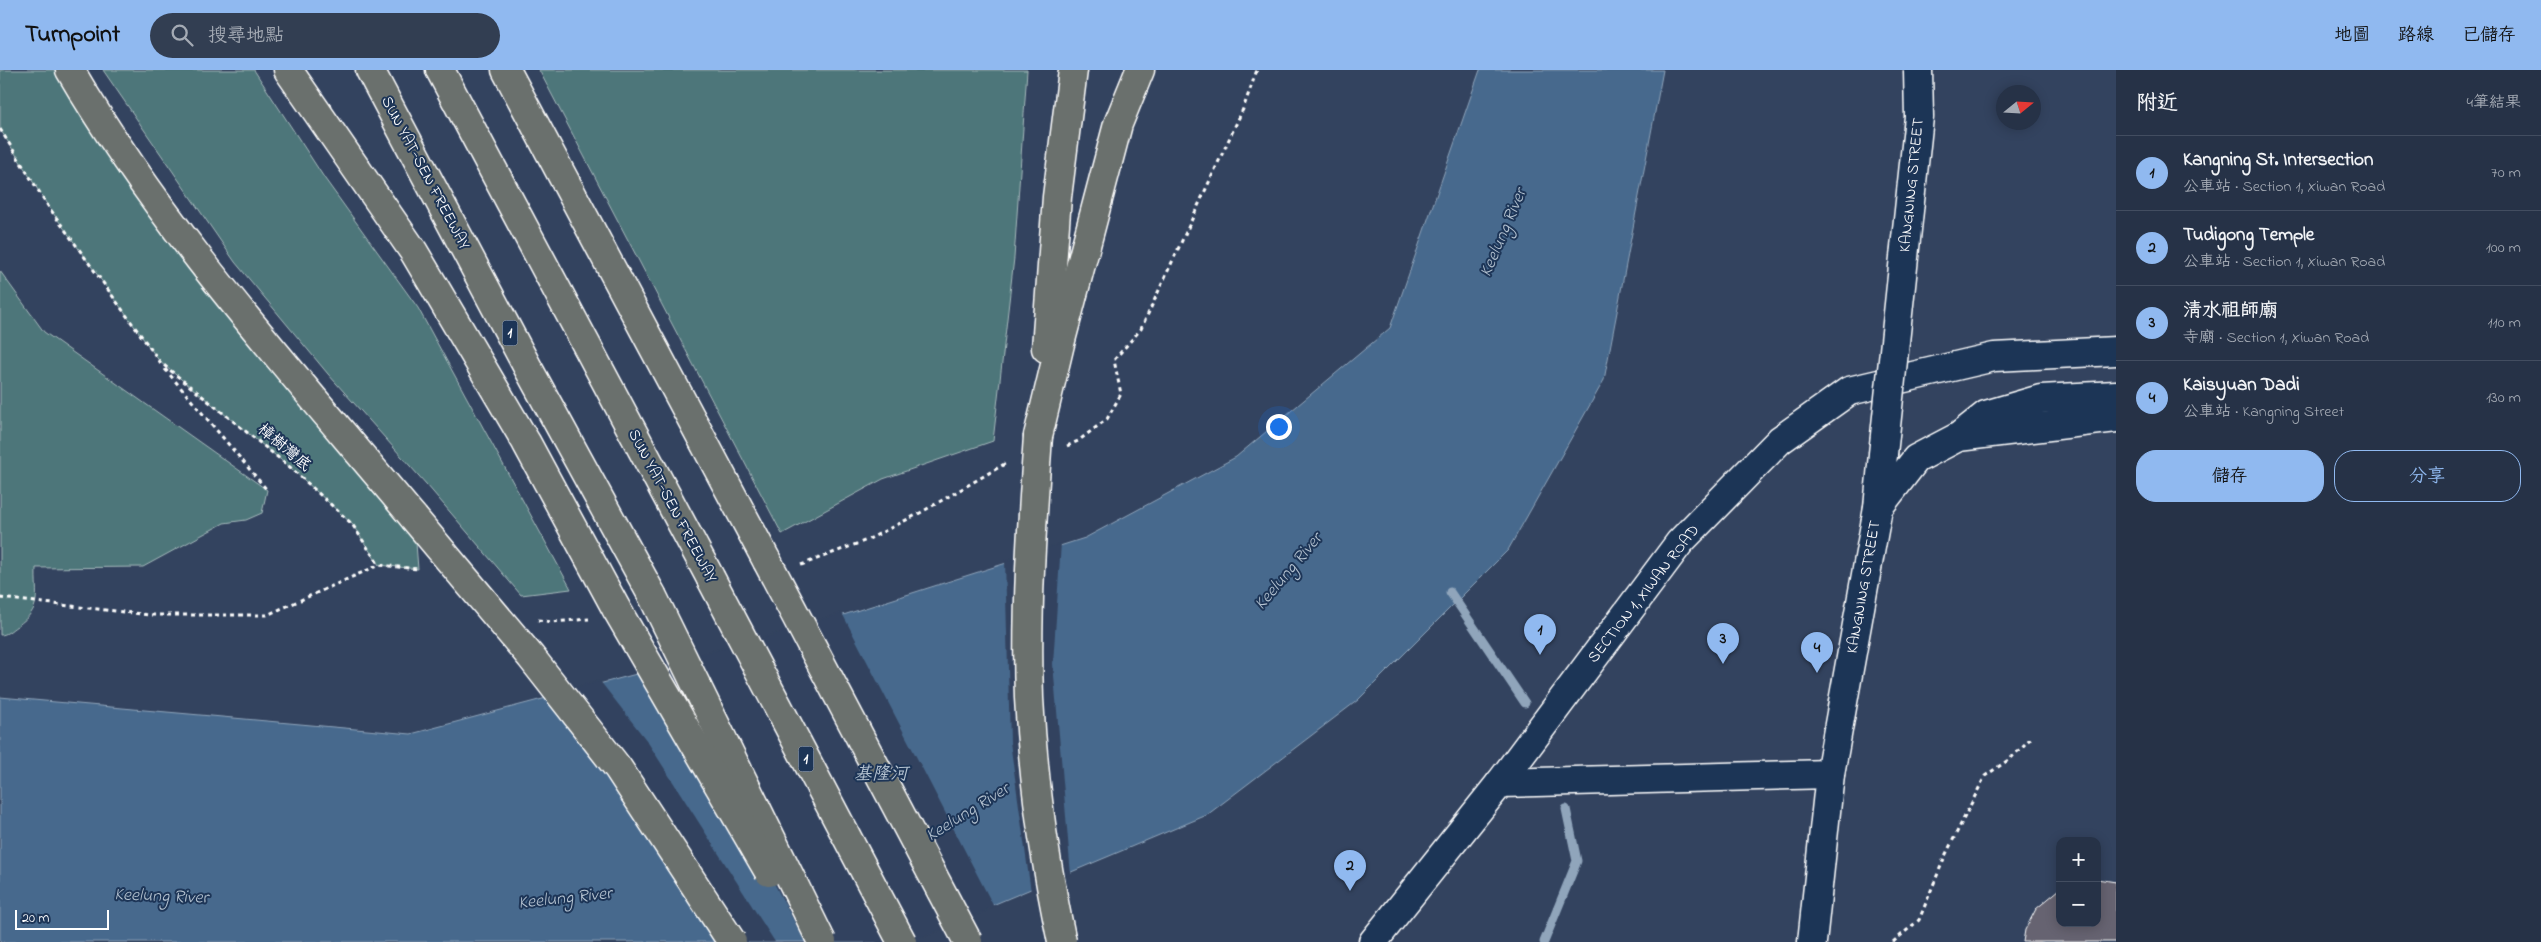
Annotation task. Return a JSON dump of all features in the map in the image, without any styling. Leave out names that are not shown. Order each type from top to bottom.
[{"type":"highway","points":[[70,70],[102,123],[213,277],[531,657],[618,768],[732,942]]},
{"type":"highway","points":[[288,70],[414,252],[526,442],[616,610],[810,942]]},
{"type":"highway","name":"SUN YAT-SEN FREEWAY","points":[[370,70],[528,368],[652,595],[822,942]]},
{"type":"highway","name":"SUN YAT-SEN FREEWAY","points":[[440,70],[902,942]]},
{"type":"highway","points":[[506,70],[968,942]]},
{"type":"highway","points":[[1062,942],[1047,870],[1037,790],[1029,698],[1028,608],[1038,436],[1057,197],[1073,70]]},
{"type":"highway","points":[[1038,436],[1060,344],[1118,124],[1140,70]]},
{"type":"street","name":"KANGNING STREET","points":[[1812,942],[1830,774],[1878,508],[1919,117],[1918,70]]},
{"type":"street","name":"SECTION 1, XIWAN ROAD","points":[[1373,942],[1500,783],[1680,542],[1780,440],[1849,390],[1994,357],[2116,351]]},
{"type":"street","points":[[1878,508],[1916,459],[1958,437],[1986,415],[2041,399],[2116,395]]},
{"type":"street","points":[[1958,437],[2116,418]]},
{"type":"street","points":[[1500,783],[1830,774]]},
{"type":"path","name":"樟樹灣底","points":[[0,129],[48,206],[160,362],[267,490]]},
{"type":"path","name":"樟樹灣底","points":[[160,362],[291,468],[352,524],[379,565]]},
{"type":"path","points":[[0,598],[150,615],[267,616],[379,565],[418,569],[425,575]]},
{"type":"path","points":[[1893,942],[1920,920],[1945,856],[1985,776],[2010,758],[2031,738]]},
{"type":"green space","points":[[0,70],[70,70],[414,518],[418,569],[379,565],[352,524],[291,468],[160,362],[48,206],[0,129]]},
{"type":"green space","points":[[103,70],[254,70],[325,179],[418,308],[571,589],[521,595],[427,485],[328,374],[235,262]]},
{"type":"green space","points":[[539,70],[1027,70],[1014,258],[993,441],[883,479],[782,534]]},
{"type":"green space","points":[[0,271],[44,332],[267,490],[262,513],[246,520],[224,523],[143,567],[36,568],[36,601],[31,613],[9,632],[0,635]]},
{"type":"water","name":"基隆河","points":[[1480,70],[1663,70],[1604,380],[1508,550],[1358,700],[1207,815],[926,933],[875,942],[0,942],[0,697],[411,734],[768,639],[1085,538],[1236,457],[1390,328]]},
{"type":"pier","points":[[1061,543],[1053,664],[1071,875],[1031,892],[1010,742],[1005,561]]},
{"type":"pier","points":[[842,613],[994,907],[926,936],[890,942],[805,942],[659,665],[767,637]]},
{"type":"pier","points":[[600,681],[647,741],[775,942],[726,942],[555,693]]},
{"type":"building","points":[[2101,880],[2116,882],[2116,942],[2023,942],[2025,930],[2036,909],[2056,892],[2056,927],[2101,927]]},
{"type":"waterway","points":[[1450,592],[1525,703]]},
{"type":"waterway","points":[[1544,942],[1577,861],[1566,809]]},
{"type":"place","name":"Kangning St. Intersection","points":[[1540,655]]},
{"type":"place","name":"清水祖師廟","points":[[1723,664]]},
{"type":"place","name":"Kaisyuan Dadi","points":[[1817,673]]},
{"type":"place","name":"Tudigong Temple","points":[[1350,891]]},
{"type":"water label","name":"Keelung River","points":[[1504,233]]},
{"type":"water label","name":"Keelung River","points":[[1289,572]]},
{"type":"water label","name":"Keelung River","points":[[968,813]]},
{"type":"water label","name":"Keelung River","points":[[161,897]]},
{"type":"water label","name":"Keelung River","points":[[565,899]]}]
